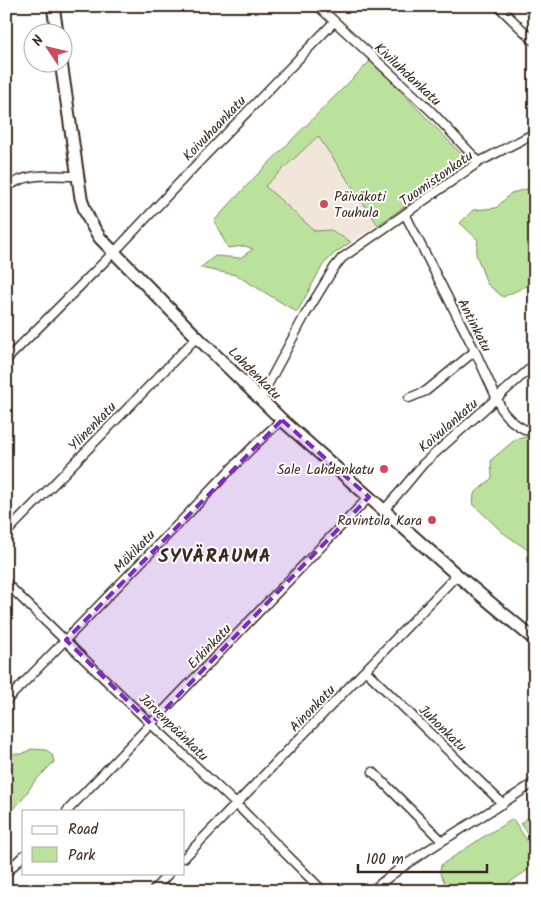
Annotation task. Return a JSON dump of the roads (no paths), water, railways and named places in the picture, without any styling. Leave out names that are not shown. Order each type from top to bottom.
[{"type":"main road","points":[[53,6],[55,22]]},
{"type":"main road","name":"Lahdenkatu","points":[[62,72],[82,204],[90,224],[100,238],[282,420],[457,575],[535,640]]},
{"type":"street","name":"Kiviluhdankatu","points":[[318,6],[431,111],[478,162]]},
{"type":"street","points":[[498,6],[535,42]]},
{"type":"street","name":"Koivuhaankatu","points":[[6,360],[113,252],[334,22]]},
{"type":"street","name":"Tuomistonkatu","points":[[260,399],[304,316],[342,258],[478,162],[535,133]]},
{"type":"street","points":[[6,189],[27,177],[78,176]]},
{"type":"street","name":"Antinkatu","points":[[405,214],[498,398],[503,412],[520,428],[535,434]]},
{"type":"street","name":"Ylinenkatu","points":[[6,533],[197,337]]},
{"type":"street","points":[[409,398],[426,391],[475,352]]},
{"type":"street","name":"Koivulankatu","points":[[384,510],[422,464],[535,364]]},
{"type":"street","name":"Mäkikatu","points":[[6,701],[226,474],[282,420]]},
{"type":"street","name":"Erkinkatu","points":[[68,810],[369,497]]},
{"type":"street","name":"Ainonkatu","points":[[185,857],[457,575]]},
{"type":"street","name":"Järvenpäänkatu","points":[[6,582],[236,804],[323,891]]},
{"type":"street","name":"Juhonkatu","points":[[366,671],[503,804]]},
{"type":"street","points":[[373,772],[442,841]]},
{"type":"street","points":[[372,891],[384,879],[535,782]]},
{"type":"street","points":[[6,873],[22,857]]},
{"type":"street","points":[[153,891],[168,874]]},
{"type":"place","name":"Päiväkoti Touhula","points":[[324,204]]},
{"type":"place","name":"Sale Lahdenkatu","points":[[384,469]]},
{"type":"place","name":"Ravintola Kara","points":[[432,520]]},
{"type":"district","name":"SYVÄRAUMA","points":[[215,555]]}]
